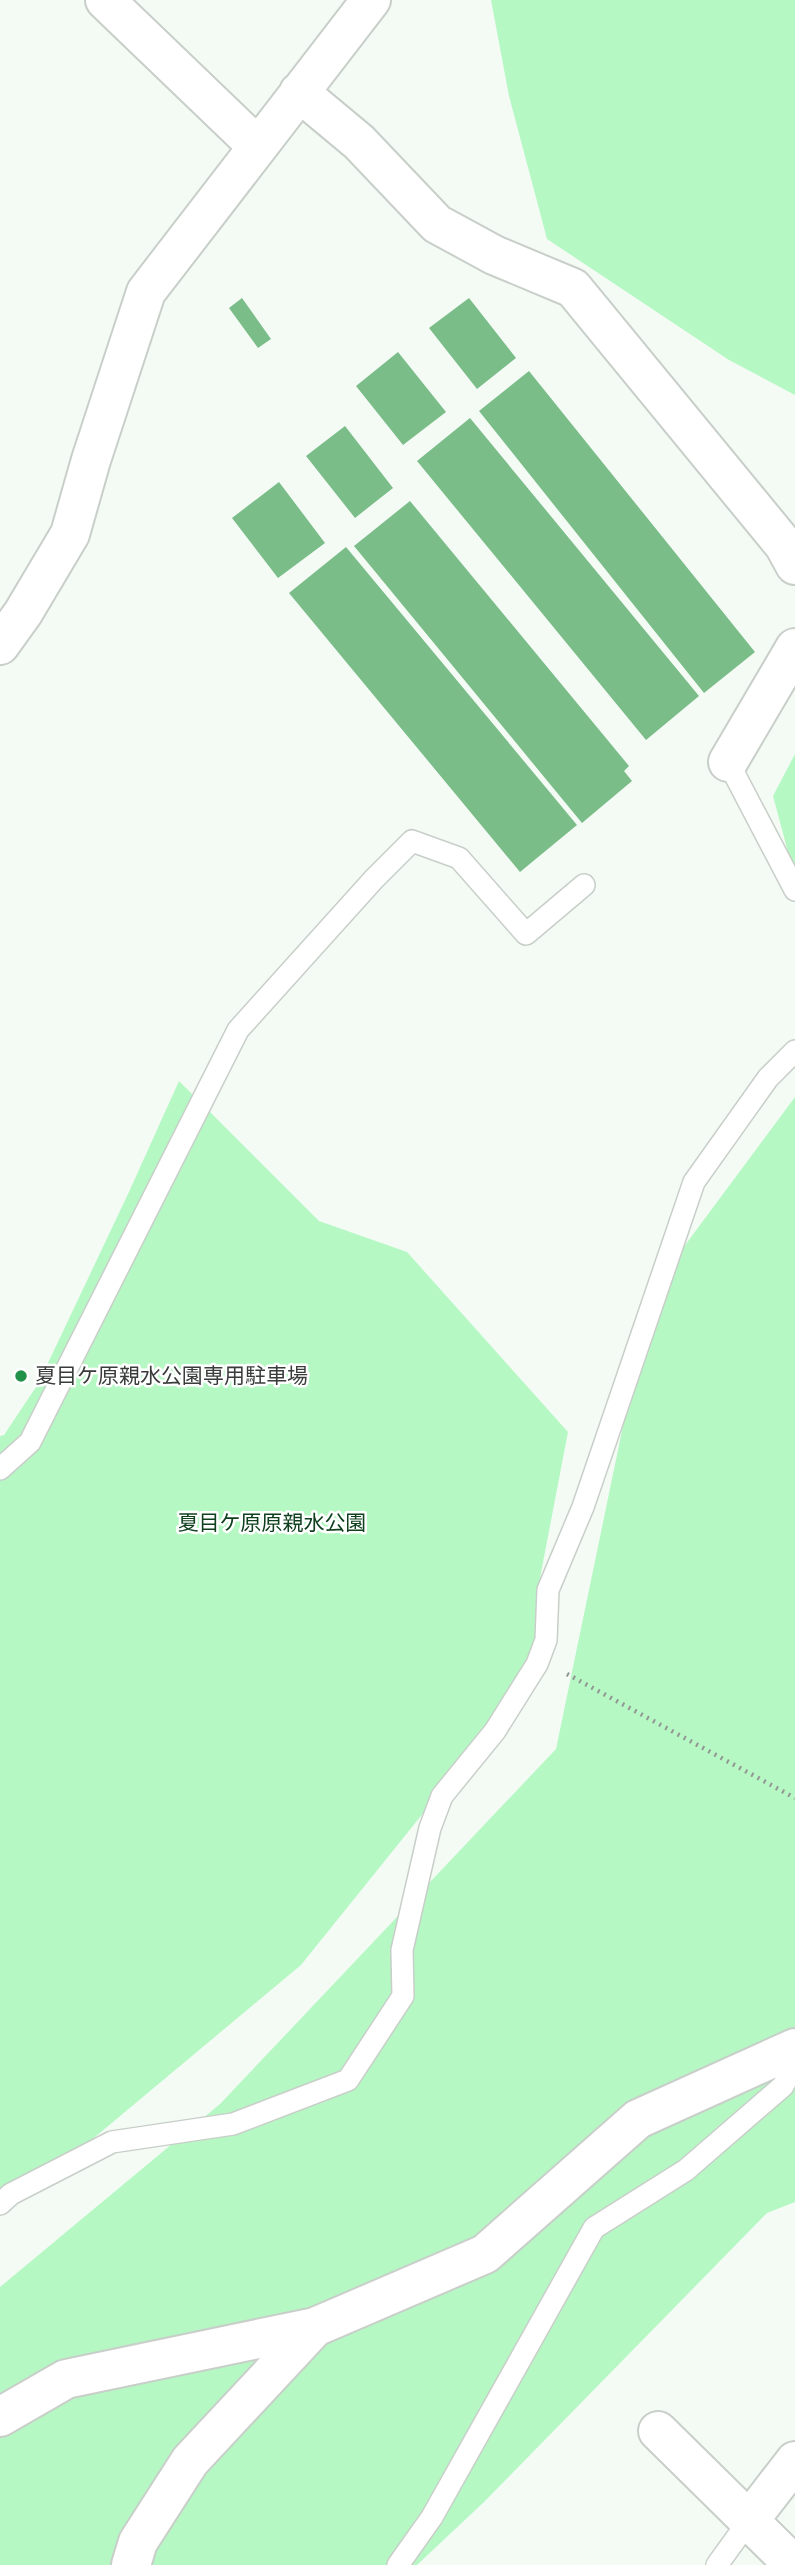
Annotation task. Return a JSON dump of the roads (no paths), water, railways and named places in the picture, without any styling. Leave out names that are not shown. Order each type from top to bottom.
[{"type":"street","points":[[105,0],[257,146]]},
{"type":"street","points":[[0,645],[23,613],[70,534],[90,460],[146,292],[371,0]]},
{"type":"street","points":[[299,92],[359,142],[437,224],[494,255],[573,288],[784,545],[795,565]]},
{"type":"street","points":[[728,762],[795,648]]},
{"type":"street","points":[[0,2417],[66,2379],[315,2327],[485,2254],[638,2119],[795,2048]]},
{"type":"street","points":[[131,2565],[138,2542],[190,2461],[315,2327]]},
{"type":"street","points":[[658,2431],[794,2565]]},
{"type":"street","points":[[748,2522],[795,2461]]},
{"type":"lane","points":[[728,762],[795,890]]},
{"type":"lane","points":[[0,1469],[30,1442],[238,1030],[374,878],[412,841],[459,858],[526,934],[584,885]]},
{"type":"lane","points":[[0,2204],[11,2194],[112,2142],[233,2124],[348,2080],[403,1996],[402,1950],[429,1828],[442,1796],[495,1731],[537,1664],[546,1640],[548,1590],[583,1507],[695,1182],[768,1078],[795,1051]]},
{"type":"lane","points":[[398,2565],[432,2517],[594,2228],[686,2170],[783,2086],[795,2063]]},
{"type":"lane","points":[[717,2565],[748,2522]]},
{"type":"place","name":"夏目ケ原親水公園専用駐車場","points":[[21,1376]]},
{"type":"park label","name":"夏目ケ原原親水公園","points":[[272,1523]]}]
